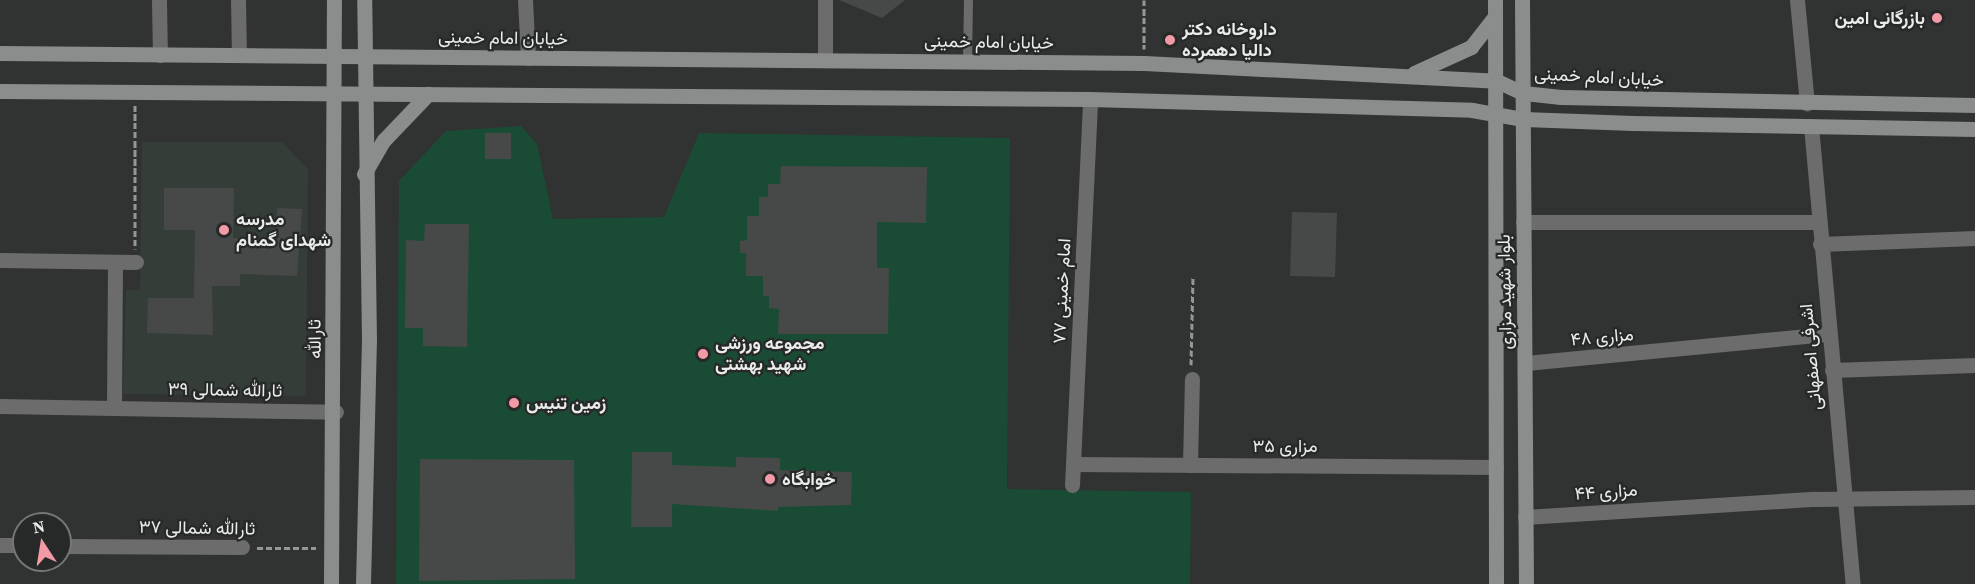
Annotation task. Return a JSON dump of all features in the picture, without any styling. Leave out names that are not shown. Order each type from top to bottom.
[{"type":"main road","points":[[332,56],[333,0]]},
{"type":"main road","points":[[363,584],[369,342],[362,94],[364,0]]},
{"type":"main road","name":"بلوار شهید مزاری","points":[[1495,0],[1497,81],[1496,584]]},
{"type":"main road","name":"بلوار شهید مزاری","points":[[1522,0],[1526,584]]},
{"type":"main road","points":[[1402,76],[1444,64],[1472,47],[1495,16]]},
{"type":"main road","name":"خیابان امام خمینی","points":[[0,53],[1144,63],[1497,81],[1523,93],[1807,104],[1975,105]]},
{"type":"main road","name":"ثارالله","points":[[331,584],[336,412],[330,93],[332,56]]},
{"type":"main road","points":[[0,91],[1090,99],[1496,114],[1523,119],[1975,129]]},
{"type":"main road","points":[[364,174],[391,131],[428,94]]},
{"type":"street","points":[[159,0],[160,54]]},
{"type":"street","points":[[238,0],[239,55]]},
{"type":"street","points":[[525,0],[528,58]]},
{"type":"street","points":[[825,0],[825,60]]},
{"type":"street","points":[[1797,0],[1807,104]]},
{"type":"street","name":"امام خمینی ۷۷","points":[[1072,485],[1090,99]]},
{"type":"street","name":"اشرفی اصفهانی","points":[[1811,126],[1820,244],[1853,584]]},
{"type":"street","points":[[1523,222],[1676,224],[1819,222]]},
{"type":"street","points":[[1820,244],[1975,238]]},
{"type":"street","points":[[0,260],[136,262]]},
{"type":"street","points":[[114,407],[115,262]]},
{"type":"street","name":"مزاری ۴۸","points":[[1526,363],[1682,350],[1829,334]]},
{"type":"street","points":[[1832,370],[1975,365]]},
{"type":"street","points":[[1190,465],[1192,379]]},
{"type":"street","name":"ثارالله شمالی ۳۹","points":[[0,406],[336,412]]},
{"type":"street","name":"مزاری ۳۵","points":[[1073,464],[1496,467]]},
{"type":"street","name":"مزاری ۴۴","points":[[1525,517],[1689,505],[1975,497]]},
{"type":"street","name":"ثارالله شمالی ۳۷","points":[[72,546],[242,548]]},
{"type":"lane","points":[[967,62],[968,0]]},
{"type":"path","points":[[1144,0],[1144,63]]},
{"type":"path","points":[[135,92],[136,262]]},
{"type":"path","points":[[1192,379],[1193,277]]},
{"type":"path","name":"ثارالله شمالی ۳۷","points":[[242,548],[333,548]]},
{"type":"shaded area","name":"مدرسه شهدای گمنام","points":[[142,142],[282,142],[308,169],[306,396],[123,394],[126,290],[140,290]]},
{"type":"green space","name":"مجموعه ورزشی شهید بهشتی","points":[[521,126],[537,144],[553,219],[664,217],[699,133],[1010,138],[1007,489],[1191,492],[1190,584],[396,584],[399,181],[446,131]]},
{"type":"building","points":[[839,0],[905,0],[882,18]]},
{"type":"building","points":[[485,133],[511,133],[511,159],[485,159]]},
{"type":"building","points":[[781,166],[927,167],[926,223],[877,222],[877,268],[889,268],[888,334],[778,334],[779,309],[769,308],[769,296],[763,296],[763,276],[746,276],[746,253],[740,253],[740,241],[747,240],[747,216],[759,216],[759,197],[768,197],[768,184],[780,184]]},
{"type":"building","points":[[164,188],[234,188],[233,238],[277,239],[277,208],[302,209],[297,276],[240,274],[240,286],[212,286],[213,335],[147,333],[148,298],[194,298],[195,230],[164,230]]},
{"type":"building","points":[[1292,212],[1337,213],[1335,277],[1290,276]]},
{"type":"building","points":[[425,224],[469,224],[467,347],[423,346],[423,328],[405,328],[406,240],[424,241]]},
{"type":"building","name":"خوابگاه","points":[[632,452],[672,452],[672,465],[736,467],[736,457],[780,458],[780,470],[852,472],[851,505],[778,507],[778,511],[672,504],[672,527],[631,527]]},
{"type":"building","points":[[420,459],[574,460],[575,579],[419,581]]},
{"type":"place","name":"بازرگانی امین","points":[[1937,18]]},
{"type":"place","name":"داروخانه دکتر دالیا دهمرده","points":[[1170,40]]},
{"type":"place","name":"مدرسه شهدای گمنام","points":[[224,230]]},
{"type":"place","name":"مجموعه ورزشی شهید بهشتی","points":[[703,354]]},
{"type":"place","name":"زمین تنیس","points":[[514,403]]},
{"type":"place","name":"خوابگاه","points":[[770,479]]}]
